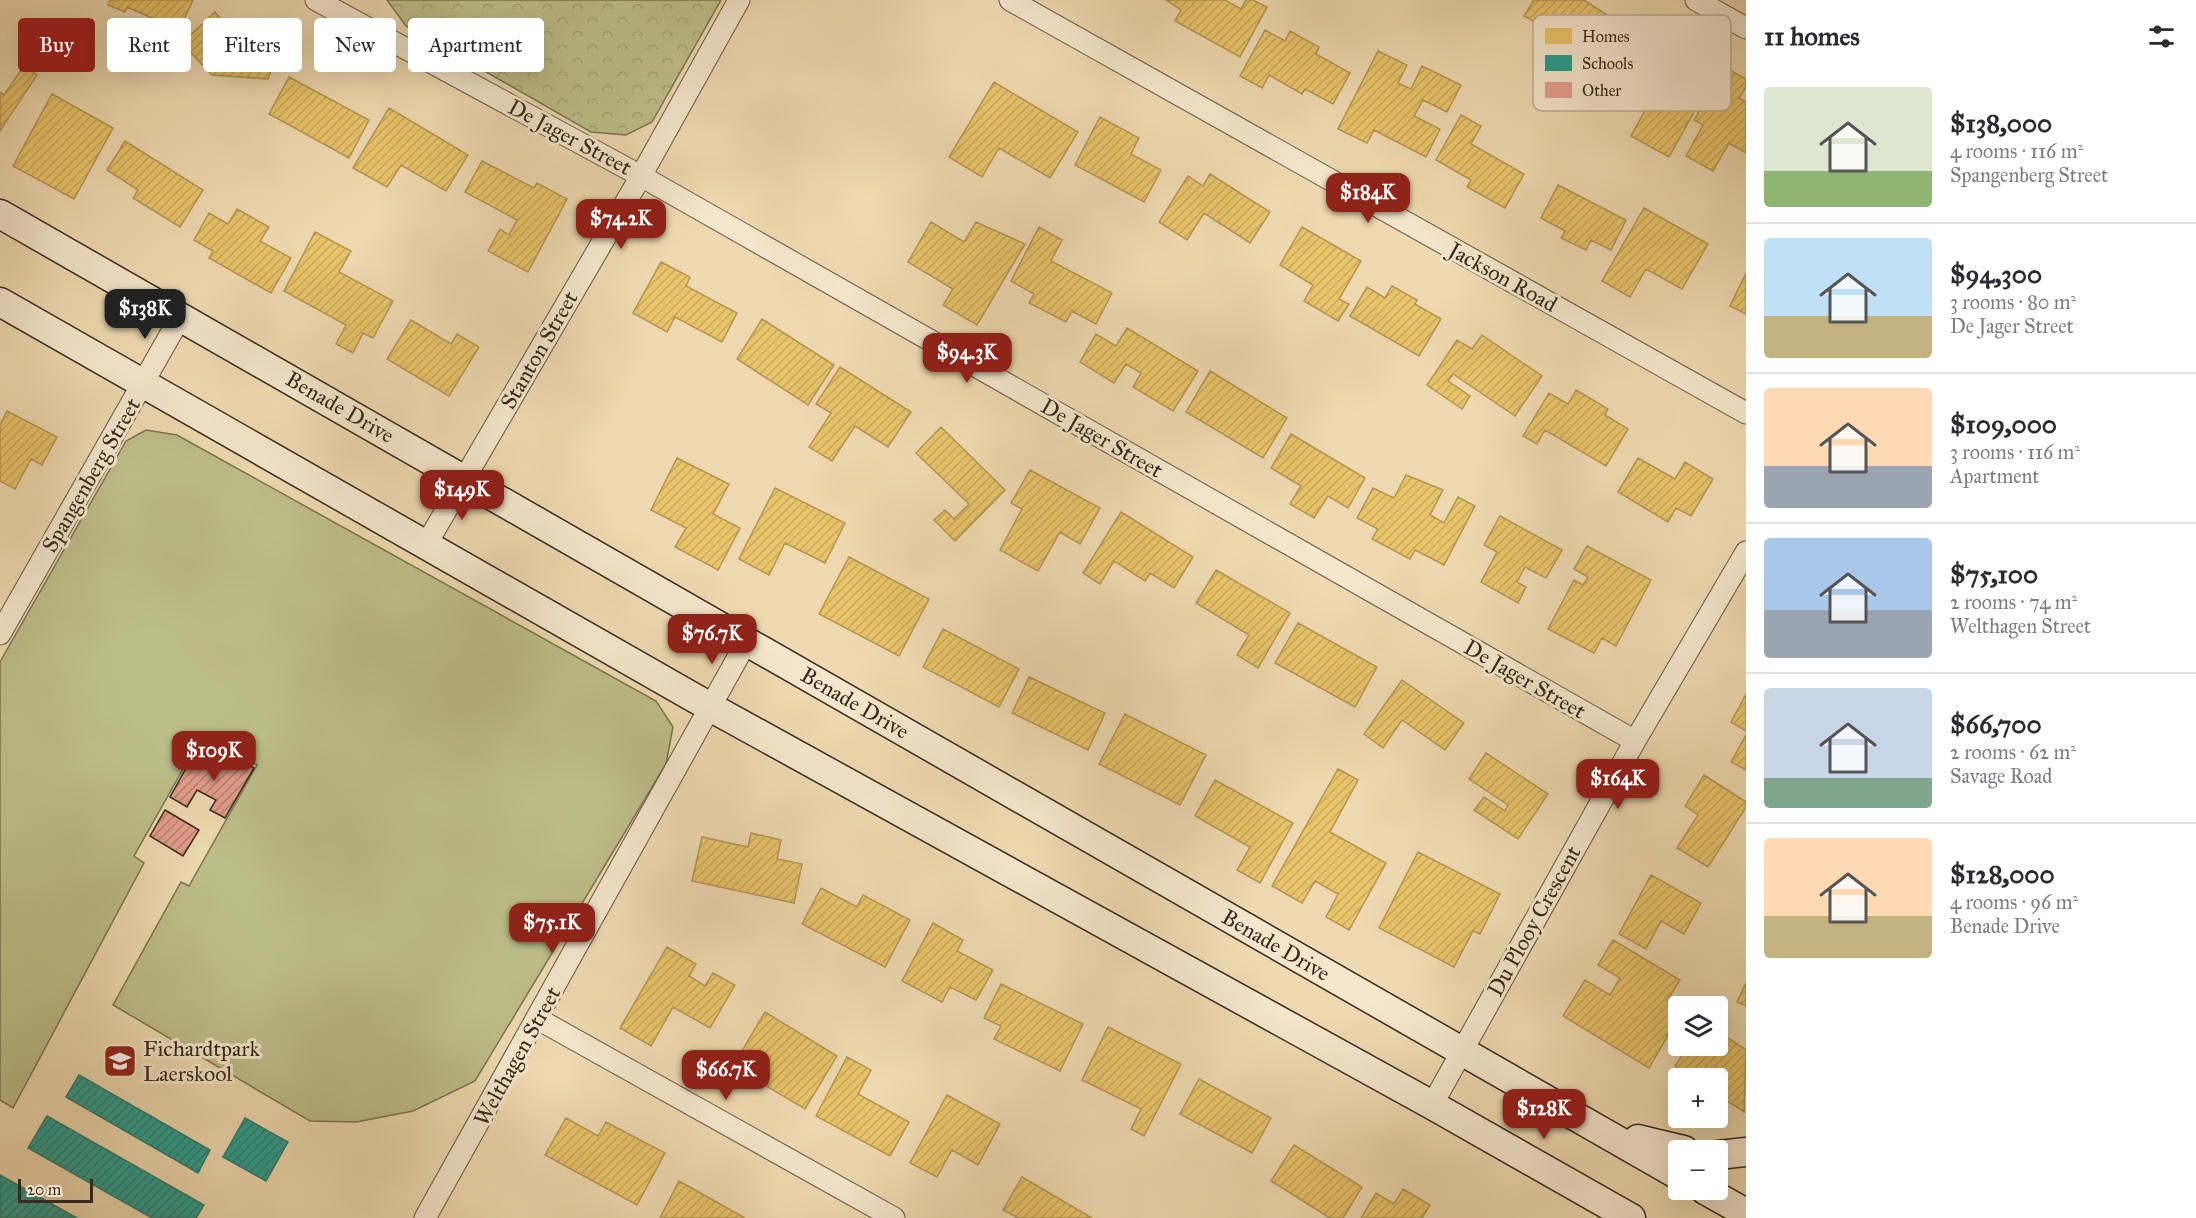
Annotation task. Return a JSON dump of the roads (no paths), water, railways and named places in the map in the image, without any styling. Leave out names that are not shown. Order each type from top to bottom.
[{"type":"street","name":"De Jager Street","points":[[316,0],[341,6],[1635,741]]},
{"type":"street","name":"Stanton Street","points":[[427,543],[641,176],[739,0]]},
{"type":"street","name":"Jackson Road","points":[[1010,0],[1746,413]]},
{"type":"street","points":[[1696,0],[1723,15]]},
{"type":"street","points":[[1731,20],[1746,28]]},
{"type":"street","name":"Benade Drive","points":[[0,214],[1668,1169]]},
{"type":"street","points":[[0,302],[427,543],[712,708],[1534,1161],[1631,1218]]},
{"type":"street","name":"Spangenberg Street","points":[[0,634],[181,316]]},
{"type":"street","name":"Du Plooy Crescent","points":[[1432,1105],[1635,741],[1746,552]]},
{"type":"street","name":"Welthagen Street","points":[[425,1218],[712,708],[747,640]]},
{"type":"street","points":[[538,1019],[894,1218]]},
{"type":"street","points":[[1582,1120],[1668,1146]]},
{"type":"street","points":[[1728,1154],[1746,1152]]},
{"type":"street","points":[[1534,1161],[1605,1218]]},
{"type":"street","points":[[1723,1200],[1746,1213]]},
{"type":"place","name":"Fichardtpark Laerskool","points":[[120,1061]]}]
